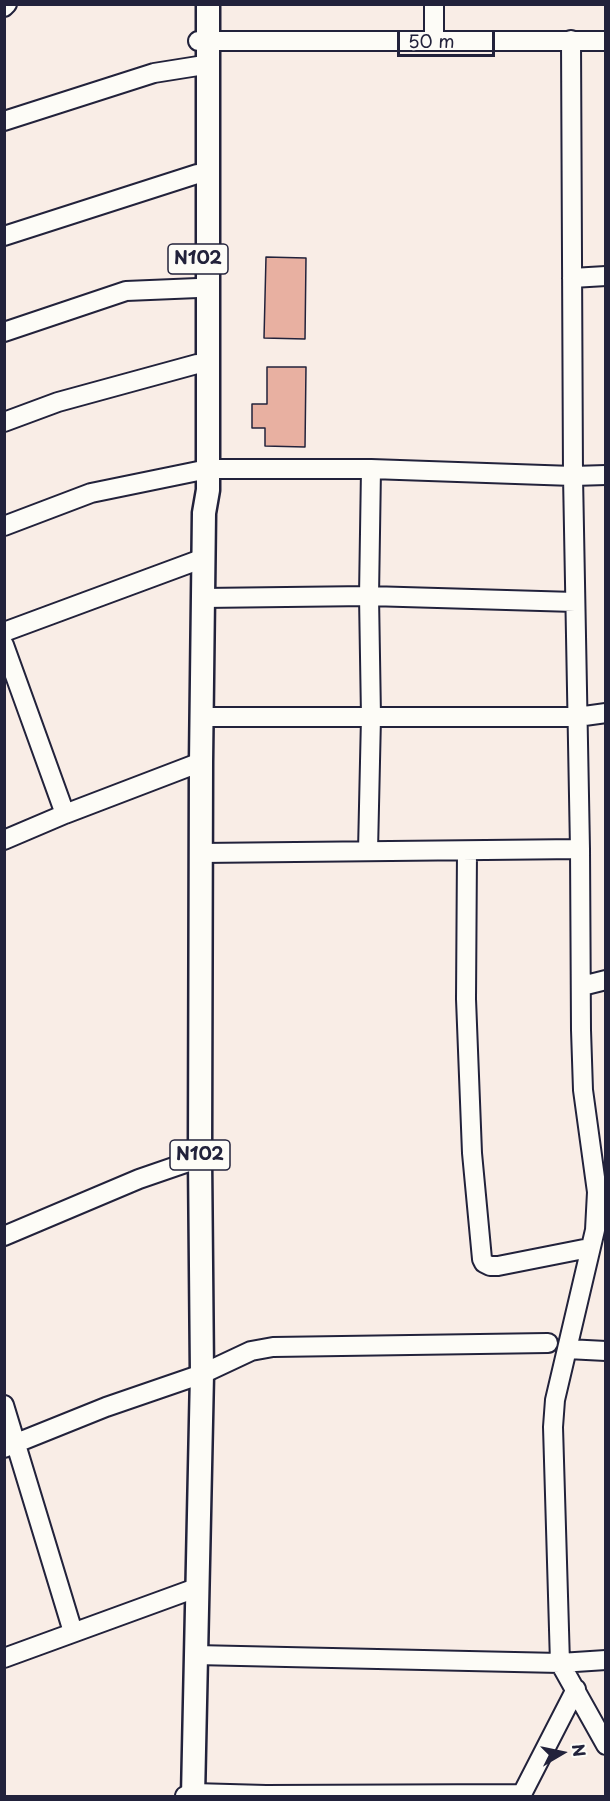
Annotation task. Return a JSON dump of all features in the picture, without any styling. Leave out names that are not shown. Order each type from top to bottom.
[{"type":"main road","name":"N102","points":[[190,1795],[202,1374],[201,717],[204,513],[197,491],[202,470],[203,41],[198,4]]},
{"type":"main road","name":"N102","points":[[202,470],[197,364],[198,66],[208,4]]},
{"type":"street","points":[[434,4],[434,40]]},
{"type":"street","points":[[571,40],[573,476],[584,1090],[601,1192],[600,1231],[589,1248],[555,1401],[553,1427],[560,1663],[606,1745]]},
{"type":"street","points":[[203,41],[606,41]]},
{"type":"street","points":[[4,121],[154,73],[198,66]]},
{"type":"street","points":[[4,236],[197,174]]},
{"type":"street","points":[[572,278],[606,276]]},
{"type":"street","points":[[4,332],[126,291],[198,288]]},
{"type":"street","points":[[4,422],[58,402],[197,364]]},
{"type":"street","points":[[368,851],[371,717],[369,596],[371,469]]},
{"type":"street","points":[[4,526],[91,492],[202,470],[371,469],[573,476],[606,475]]},
{"type":"street","points":[[4,632],[204,558]]},
{"type":"street","points":[[203,598],[369,596],[575,602]]},
{"type":"street","points":[[4,645],[65,814]]},
{"type":"street","points":[[201,717],[577,717],[606,713]]},
{"type":"street","points":[[4,840],[201,762]]},
{"type":"street","points":[[201,853],[580,849]]},
{"type":"street","points":[[467,851],[466,999],[472,1153],[482,1259],[490,1266],[498,1266],[589,1248]]},
{"type":"street","points":[[582,986],[606,980]]},
{"type":"street","points":[[4,1236],[139,1179],[200,1158]]},
{"type":"street","points":[[11,1445],[105,1407],[202,1374],[251,1351],[273,1347],[548,1343]]},
{"type":"street","points":[[567,1349],[606,1351]]},
{"type":"street","points":[[4,1405],[11,1445],[73,1632]]},
{"type":"street","points":[[4,1658],[196,1588]]},
{"type":"street","points":[[195,1655],[560,1663],[606,1660]]},
{"type":"street","points":[[190,1795],[522,1795],[576,1689]]},
{"type":"building","points":[[266,257],[306,258],[305,339],[264,338]]},
{"type":"building","points":[[267,367],[306,367],[305,447],[265,446],[265,428],[252,428],[252,404],[267,404]]}]
